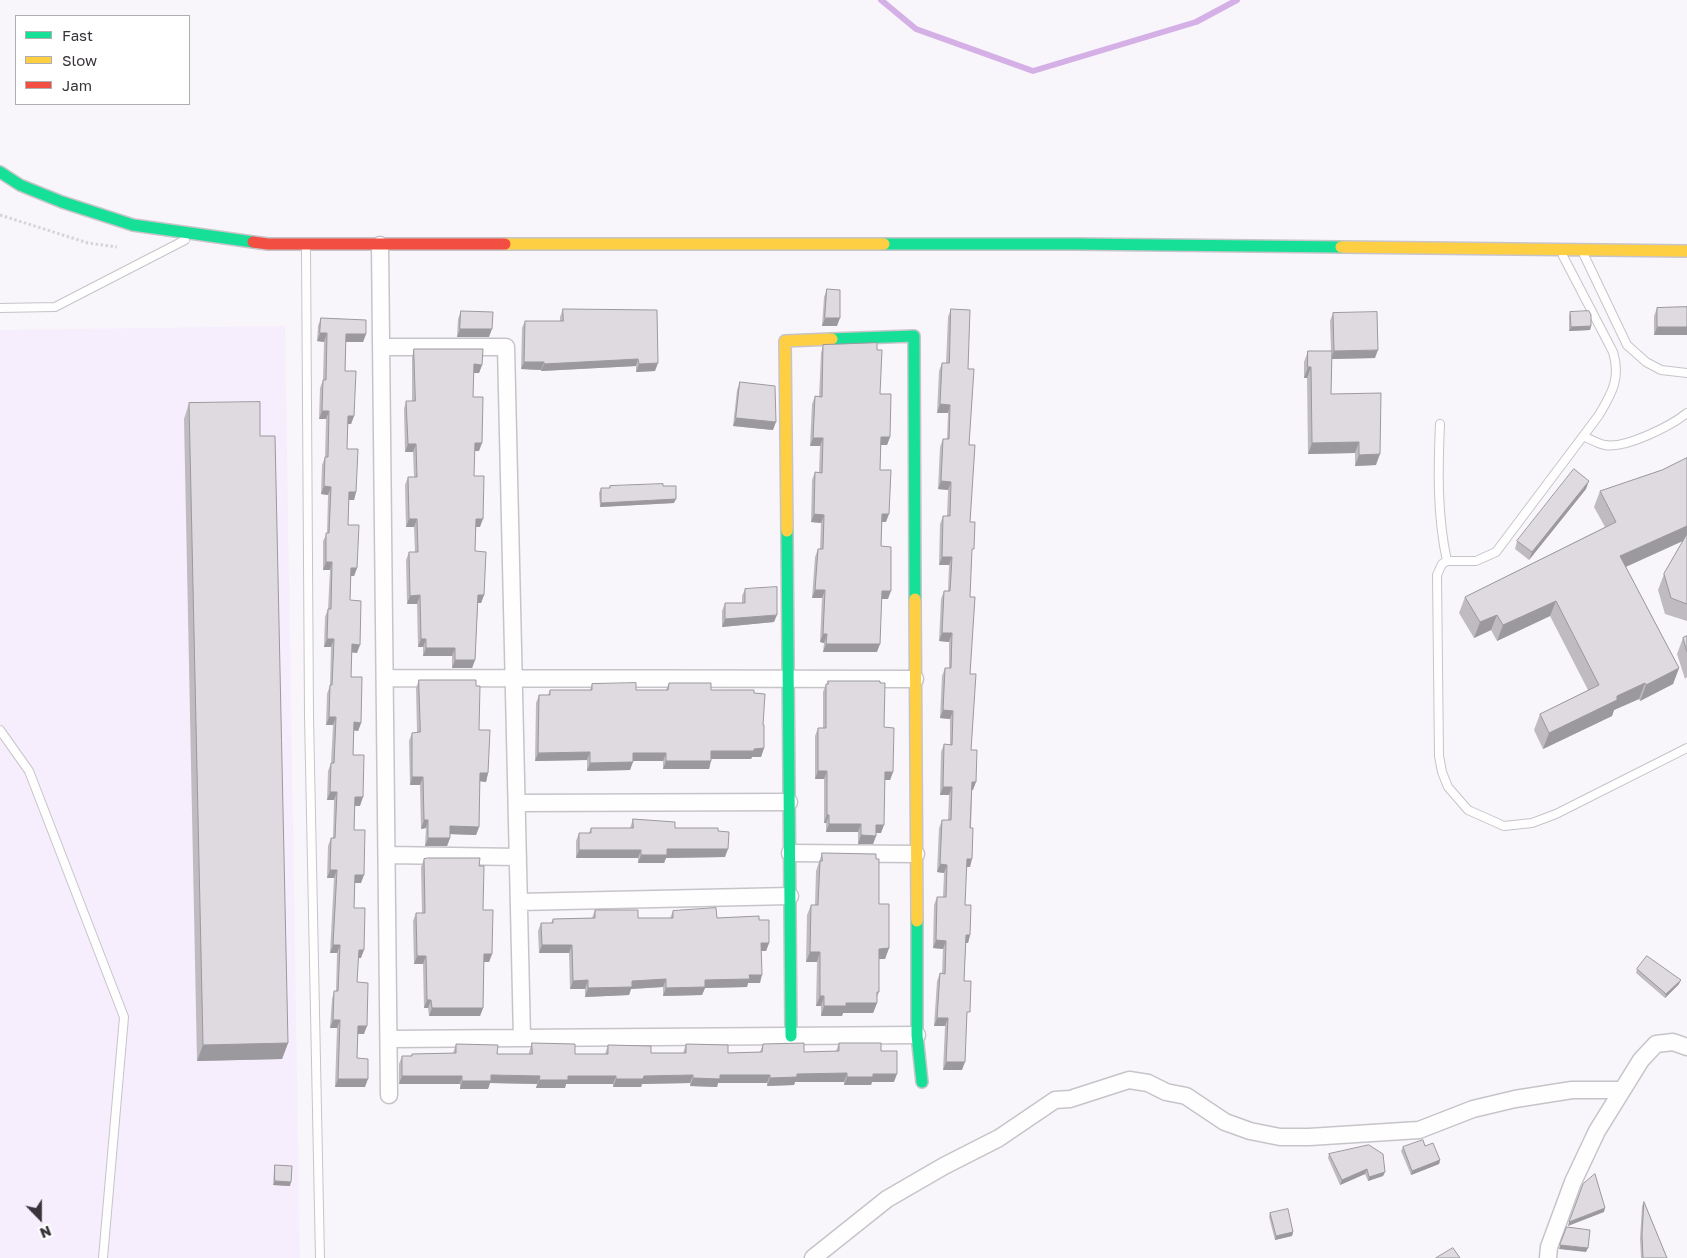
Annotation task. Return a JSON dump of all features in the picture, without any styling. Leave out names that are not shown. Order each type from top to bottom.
[{"type":"main road","points":[[0,172],[20,185],[62,202],[133,226],[268,244],[1076,244],[1687,251]]},
{"type":"main road","points":[[791,1036],[785,341],[914,336],[917,1035],[922,1082]]},
{"type":"street","points":[[380,245],[389,1095]]},
{"type":"street","points":[[381,347],[506,347],[522,1038]]},
{"type":"street","points":[[385,678],[915,679]]},
{"type":"street","points":[[517,803],[789,802]]},
{"type":"street","points":[[790,853],[916,854]]},
{"type":"street","points":[[386,855],[518,857]]},
{"type":"street","points":[[519,902],[790,896]]},
{"type":"street","points":[[389,1039],[917,1035]]},
{"type":"street","points":[[1548,1258],[1549,1247],[1572,1182],[1597,1131],[1641,1060],[1656,1044],[1673,1042],[1687,1047]]},
{"type":"street","points":[[813,1258],[887,1199],[944,1166],[999,1138],[1055,1100],[1070,1099],[1129,1080],[1148,1083],[1166,1092],[1186,1096],[1225,1122],[1250,1131],[1280,1137],[1419,1130],[1473,1109],[1514,1099],[1572,1090],[1622,1090]]},
{"type":"lane","points":[[0,308],[55,307],[196,235]]},
{"type":"lane","points":[[306,245],[309,716],[320,1258]]},
{"type":"lane","points":[[1560,249],[1613,352],[1617,366],[1616,378],[1610,396],[1584,436],[1496,552],[1476,561],[1447,560],[1442,564],[1437,575],[1439,756],[1442,772],[1448,788],[1468,810],[1504,826],[1532,823],[1556,814],[1687,748]]},
{"type":"lane","points":[[1581,250],[1627,345],[1646,362],[1661,370],[1687,373]]},
{"type":"lane","points":[[1584,436],[1604,445],[1632,442],[1687,413]]},
{"type":"lane","points":[[1440,424],[1438,467],[1441,534],[1447,560]]},
{"type":"lane","points":[[0,730],[29,771],[124,1017],[102,1258]]},
{"type":"path","points":[[0,215],[88,243],[125,248]]},
{"type":"shaded area","points":[[285,326],[300,1258],[0,1258],[0,330]]},
{"type":"building","points":[[827,289],[840,290],[840,318],[825,318]]},
{"type":"building","points":[[1687,307],[1687,327],[1657,327],[1657,308]]},
{"type":"building","points":[[563,309],[657,310],[658,363],[639,364],[638,359],[544,364],[544,362],[524,362],[525,321],[563,321]]},
{"type":"building","points":[[951,309],[970,310],[968,369],[974,369],[969,445],[975,445],[970,522],[975,522],[970,597],[975,597],[970,674],[976,674],[971,750],[977,750],[976,782],[972,782],[970,828],[973,828],[972,859],[967,859],[965,905],[971,905],[970,935],[966,935],[964,981],[971,981],[970,1012],[967,1012],[965,1062],[946,1062],[948,1018],[937,1018],[940,973],[945,974],[946,941],[936,940],[937,897],[946,897],[947,865],[940,864],[942,820],[951,820],[952,787],[943,787],[944,744],[952,745],[953,711],[943,710],[945,668],[951,668],[952,633],[942,633],[944,591],[950,591],[952,557],[942,557],[943,516],[950,516],[951,482],[941,481],[943,439],[949,439],[950,405],[940,404],[942,363],[949,363]]},
{"type":"building","points":[[461,311],[493,312],[492,329],[460,329]]},
{"type":"building","points":[[1589,311],[1591,326],[1571,327],[1570,312]]},
{"type":"building","points":[[1377,312],[1378,350],[1334,351],[1333,313]]},
{"type":"building","points":[[321,318],[366,320],[366,334],[346,334],[345,371],[356,371],[354,416],[348,416],[347,449],[358,449],[356,492],[349,492],[348,525],[359,525],[357,568],[351,568],[350,600],[361,601],[360,645],[352,644],[351,677],[362,677],[361,723],[354,722],[353,755],[364,755],[363,797],[355,797],[354,830],[365,830],[364,875],[355,875],[354,908],[365,908],[364,950],[359,950],[357,982],[368,983],[367,1026],[358,1026],[357,1058],[368,1059],[368,1079],[338,1079],[340,1020],[333,1020],[334,991],[338,991],[340,945],[333,945],[337,870],[330,870],[331,838],[335,838],[337,792],[330,792],[331,763],[334,763],[336,717],[329,717],[334,639],[327,639],[328,609],[331,609],[332,562],[326,562],[326,533],[329,533],[331,487],[324,486],[325,457],[328,457],[329,411],[322,411],[323,380],[326,380],[327,333],[320,333]]},
{"type":"building","points":[[877,343],[877,350],[882,350],[880,394],[891,394],[890,437],[881,437],[880,470],[891,470],[889,514],[882,514],[881,546],[891,547],[891,591],[882,591],[880,644],[826,644],[827,634],[823,634],[825,590],[815,590],[818,549],[823,549],[824,515],[814,514],[815,472],[822,473],[823,438],[813,438],[815,396],[822,397],[823,345]]},
{"type":"building","points":[[414,349],[483,349],[482,365],[474,364],[473,397],[483,397],[482,443],[475,443],[474,476],[484,476],[483,519],[476,519],[475,551],[486,552],[484,595],[478,595],[475,660],[455,660],[455,648],[426,648],[426,639],[421,639],[420,595],[410,596],[409,552],[418,552],[417,519],[409,519],[408,477],[417,477],[416,444],[408,444],[406,401],[415,401]]},
{"type":"building","points":[[1308,351],[1332,351],[1331,394],[1381,393],[1380,454],[1359,455],[1359,442],[1312,443],[1311,367],[1308,367]]},
{"type":"building","points":[[740,382],[775,386],[776,422],[736,418]]},
{"type":"building","points":[[260,402],[260,436],[275,436],[288,1043],[203,1045],[189,403]]},
{"type":"building","points":[[1687,458],[1687,526],[1620,556],[1679,668],[1646,685],[1645,683],[1617,696],[1617,700],[1549,733],[1540,714],[1599,685],[1556,601],[1503,625],[1497,615],[1480,622],[1465,597],[1616,522],[1600,491],[1662,470]]},
{"type":"building","points":[[1574,469],[1589,481],[1532,552],[1517,541]]},
{"type":"building","points":[[663,484],[663,486],[676,486],[676,499],[601,503],[601,488]]},
{"type":"building","points":[[1687,534],[1687,604],[1671,598],[1664,574]]},
{"type":"building","points":[[777,587],[777,615],[725,619],[725,603],[745,603],[745,589]]},
{"type":"building","points":[[1687,636],[1687,652],[1683,638]]},
{"type":"building","points":[[419,680],[476,680],[476,686],[480,686],[479,730],[490,730],[488,773],[480,773],[479,827],[450,826],[450,838],[428,838],[428,820],[424,820],[423,777],[412,777],[412,733],[420,732]]},
{"type":"building","points":[[828,681],[880,681],[880,683],[885,683],[884,727],[894,728],[893,772],[885,772],[884,825],[876,825],[876,836],[861,835],[861,824],[829,824],[829,815],[827,815],[827,771],[818,771],[818,728],[826,728],[826,684],[828,684]]},
{"type":"building","points":[[636,683],[636,690],[668,690],[669,683],[711,683],[711,690],[754,690],[754,693],[765,694],[764,748],[754,749],[754,751],[711,751],[711,761],[666,761],[666,753],[633,753],[633,762],[590,763],[590,752],[538,753],[539,695],[550,695],[550,690],[592,690],[592,684]]},
{"type":"building","points":[[633,819],[675,822],[675,828],[718,828],[718,831],[729,832],[728,849],[667,849],[667,855],[641,855],[641,850],[579,850],[579,833],[591,833],[591,828],[633,828]]},
{"type":"building","points":[[822,853],[876,854],[876,859],[879,859],[879,904],[889,904],[889,948],[879,949],[879,992],[877,992],[877,1003],[846,1003],[846,1006],[824,1006],[824,996],[820,996],[820,952],[810,952],[811,905],[818,905]]},
{"type":"building","points":[[480,858],[479,866],[484,866],[483,910],[493,910],[492,954],[484,954],[483,1008],[432,1008],[431,1000],[427,1000],[426,956],[417,956],[416,913],[425,913],[424,859]]},
{"type":"building","points":[[716,908],[717,918],[759,916],[759,920],[769,920],[769,943],[761,943],[762,975],[749,975],[750,979],[705,980],[705,987],[666,988],[666,979],[632,981],[632,987],[588,988],[588,980],[573,981],[572,945],[542,945],[541,923],[553,923],[553,919],[595,918],[595,910],[638,910],[638,918],[673,918],[673,911]]},
{"type":"building","points":[[1647,956],[1681,980],[1666,994],[1637,969]]},
{"type":"building","points":[[532,1043],[575,1044],[575,1054],[608,1054],[608,1045],[651,1046],[651,1053],[686,1053],[686,1044],[728,1045],[728,1053],[762,1052],[763,1044],[804,1043],[804,1052],[839,1051],[839,1043],[881,1043],[881,1051],[897,1051],[897,1074],[873,1074],[873,1077],[847,1077],[847,1073],[797,1074],[797,1077],[770,1078],[770,1075],[720,1075],[720,1079],[693,1078],[693,1075],[644,1076],[643,1079],[616,1079],[616,1076],[568,1076],[568,1080],[539,1080],[540,1076],[491,1075],[491,1081],[462,1081],[462,1076],[402,1076],[402,1056],[456,1053],[456,1044],[498,1045],[497,1054],[532,1054]]},
{"type":"building","points":[[1423,1140],[1425,1146],[1433,1143],[1440,1160],[1412,1171],[1403,1147]]},
{"type":"building","points":[[1369,1145],[1383,1154],[1385,1172],[1369,1177],[1367,1169],[1342,1180],[1329,1154]]},
{"type":"building","points":[[275,1165],[292,1166],[291,1182],[275,1181]]},
{"type":"building","points":[[1595,1174],[1605,1208],[1569,1222],[1583,1184]]},
{"type":"building","points":[[1644,1202],[1667,1258],[1643,1258]]},
{"type":"building","points":[[1288,1209],[1293,1232],[1276,1236],[1270,1213]]},
{"type":"building","points":[[1567,1227],[1590,1230],[1588,1248],[1560,1245]]},
{"type":"building","points":[[1453,1248],[1460,1258],[1436,1258]]},
{"type":"waterway","points":[[881,0],[916,29],[1033,71],[1196,22],[1237,0]]},
{"type":"traffic: fast","points":[[0,172],[20,185],[62,202],[133,225],[253,242]]},
{"type":"traffic: fast","points":[[884,244],[1341,247]]},
{"type":"traffic: fast","points":[[832,339],[914,336],[915,599]]},
{"type":"traffic: fast","points":[[787,531],[791,1036]]},
{"type":"traffic: fast","points":[[917,921],[917,1035],[922,1082]]},
{"type":"traffic: slow","points":[[505,244],[884,244]]},
{"type":"traffic: slow","points":[[1341,247],[1687,251]]},
{"type":"traffic: slow","points":[[787,531],[785,341],[832,339]]},
{"type":"traffic: slow","points":[[915,599],[917,921]]},
{"type":"traffic: jam","points":[[253,242],[268,244],[505,244]]}]
